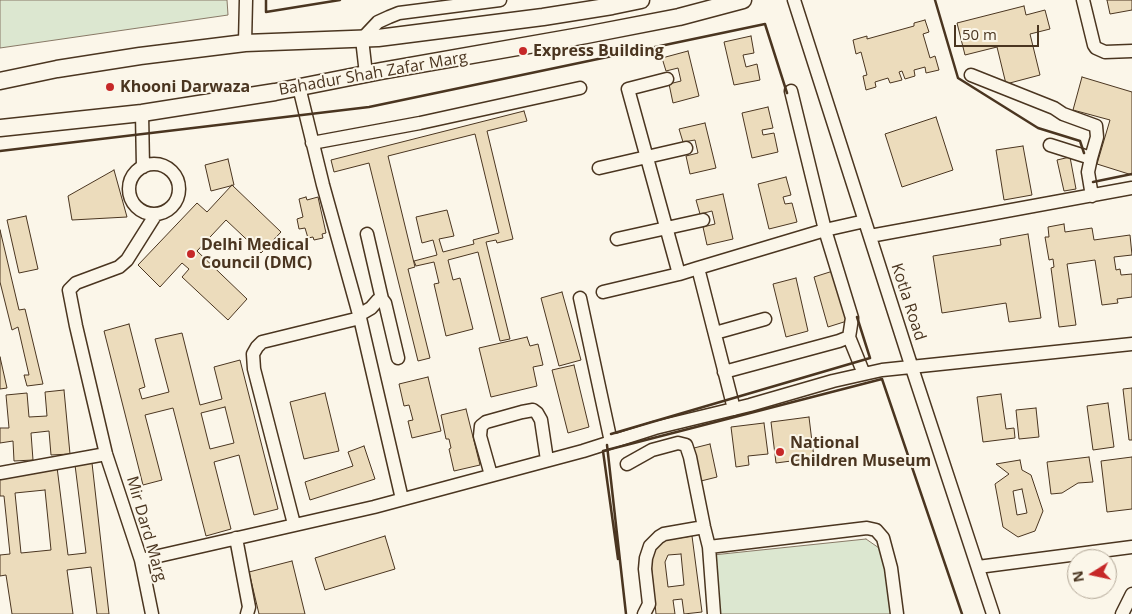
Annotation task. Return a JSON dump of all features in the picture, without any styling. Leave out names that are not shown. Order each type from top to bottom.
[{"type":"main road","name":"Bahadur Shah Zafar Marg","points":[[0,81],[112,60],[245,43],[362,39],[543,16],[641,0]]},
{"type":"main road","name":"Bahadur Shah Zafar Marg","points":[[0,128],[142,114],[299,87],[604,32],[679,17],[743,0]]},
{"type":"street","points":[[245,43],[246,0]]},
{"type":"street","points":[[366,74],[362,39],[378,22],[400,13],[500,0]]},
{"type":"street","name":"Kotla Road","points":[[794,0],[993,614]]},
{"type":"street","points":[[1083,0],[1096,48],[1106,52],[1132,52]]},
{"type":"street","points":[[971,75],[1096,126],[1097,137],[1088,172],[1092,196]]},
{"type":"street","points":[[667,79],[628,89],[678,274]]},
{"type":"street","points":[[299,87],[312,143],[360,316],[402,499]]},
{"type":"street","points":[[312,143],[420,123],[580,88]]},
{"type":"street","points":[[791,92],[826,230],[852,318],[849,337],[864,374]]},
{"type":"street","points":[[142,114],[143,166]]},
{"type":"street","points":[[1050,145],[1091,158]]},
{"type":"street","points":[[599,168],[686,148]]},
{"type":"street","points":[[156,164],[162,165],[174,173],[179,192],[174,205],[163,213],[156,214],[143,211],[137,207],[130,196],[130,182],[133,176],[143,166],[156,164]]},
{"type":"street","points":[[870,236],[1132,188]]},
{"type":"street","name":"Mir Dard Marg","points":[[152,614],[141,560],[106,454],[76,326],[70,290],[76,284],[119,267],[127,260],[156,214]]},
{"type":"street","points":[[616,239],[703,220]]},
{"type":"street","points":[[603,292],[678,274],[826,230],[865,221]]},
{"type":"street","points":[[367,234],[398,358]]},
{"type":"street","points":[[698,268],[734,409]]},
{"type":"street","points":[[580,298],[611,442]]},
{"type":"street","points":[[294,524],[254,369],[253,354],[262,342],[360,316],[378,300],[382,299]]},
{"type":"street","points":[[714,333],[765,319]]},
{"type":"street","points":[[724,372],[849,337]]},
{"type":"street","points":[[141,560],[402,499],[547,460],[655,428],[864,374],[1132,344]]},
{"type":"street","points":[[491,475],[480,436],[481,426],[486,422],[522,412],[533,410],[541,420],[547,460]]},
{"type":"street","points":[[627,464],[652,450],[678,443],[686,445],[709,547],[714,614]]},
{"type":"street","points":[[0,473],[106,454]]},
{"type":"street","points":[[644,614],[649,604],[645,569],[650,546],[664,534],[704,527]]},
{"type":"street","points":[[709,547],[867,528],[876,530],[883,538],[891,568],[897,614]]},
{"type":"street","points":[[236,538],[249,607],[247,614]]},
{"type":"street","points":[[978,567],[1132,546]]},
{"type":"street","points":[[1122,614],[1132,594]]},
{"type":"green space","points":[[0,0],[227,0],[228,15],[0,48]]},
{"type":"green space","points":[[866,539],[879,548],[887,574],[894,614],[717,614],[713,555]]},
{"type":"building","points":[[1107,0],[1132,0],[1132,10],[1110,14]]},
{"type":"building","points":[[1024,6],[1026,15],[1045,10],[1050,29],[1030,34],[1040,75],[1006,84],[997,47],[965,55],[957,23]]},
{"type":"building","points":[[925,20],[929,32],[923,34],[930,58],[935,56],[939,70],[926,73],[925,67],[914,70],[915,76],[905,79],[902,71],[899,72],[902,80],[890,83],[888,78],[875,82],[876,87],[866,90],[863,76],[867,75],[861,52],[856,54],[853,40],[867,36],[867,39],[914,26],[914,23]]},
{"type":"building","points":[[751,36],[754,53],[743,55],[746,67],[757,64],[760,80],[734,85],[724,42]]},
{"type":"building","points":[[688,51],[699,96],[673,103],[669,84],[681,81],[678,68],[666,71],[662,58]]},
{"type":"building","points":[[1082,77],[1132,92],[1132,175],[1097,164],[1110,120],[1073,110]]},
{"type":"building","points":[[768,107],[773,128],[762,130],[763,135],[774,133],[778,152],[752,158],[742,113]]},
{"type":"building","points":[[524,111],[527,121],[487,131],[513,239],[497,243],[496,240],[486,242],[510,339],[500,341],[478,252],[448,260],[453,280],[460,278],[473,329],[446,336],[434,284],[439,283],[434,262],[416,266],[414,261],[437,255],[433,240],[422,243],[416,217],[447,210],[454,236],[439,239],[443,252],[474,244],[473,240],[499,233],[475,134],[388,156],[415,267],[408,269],[430,358],[418,361],[369,163],[334,172],[331,160]]},
{"type":"building","points":[[936,117],[953,170],[902,187],[885,134]]},
{"type":"building","points":[[705,123],[716,168],[690,174],[686,156],[698,153],[695,140],[683,142],[679,129]]},
{"type":"building","points":[[1023,146],[1032,195],[1004,200],[996,150]]},
{"type":"building","points":[[1070,157],[1076,189],[1064,191],[1057,160]]},
{"type":"building","points":[[228,159],[234,185],[211,191],[205,165]]},
{"type":"building","points":[[114,170],[127,217],[72,220],[68,196]]},
{"type":"building","points":[[786,177],[791,195],[783,197],[785,204],[792,203],[797,222],[769,229],[758,184]]},
{"type":"building","points":[[232,185],[281,232],[261,253],[226,220],[197,251],[247,299],[228,320],[182,277],[189,269],[182,263],[160,287],[138,265],[197,203],[207,212]]},
{"type":"building","points":[[723,194],[733,239],[707,245],[703,227],[715,224],[712,211],[700,214],[696,200]]},
{"type":"building","points":[[306,197],[307,200],[318,197],[326,233],[322,234],[323,238],[314,240],[313,237],[308,238],[305,228],[299,229],[297,219],[303,217],[299,199]]},
{"type":"building","points":[[26,216],[38,269],[19,273],[7,220]]},
{"type":"building","points":[[1064,224],[1065,232],[1092,228],[1094,240],[1130,235],[1132,255],[1114,257],[1116,270],[1120,269],[1121,275],[1132,274],[1132,297],[1117,299],[1118,303],[1102,305],[1095,260],[1067,264],[1076,325],[1059,327],[1051,268],[1054,267],[1053,259],[1049,260],[1045,237],[1049,237],[1048,227]]},
{"type":"building","points":[[0,230],[19,310],[25,309],[43,384],[27,386],[24,375],[29,375],[18,327],[12,330],[0,282]]},
{"type":"building","points":[[1028,234],[1041,318],[1009,322],[1006,303],[942,313],[933,256],[1001,245],[1000,239]]},
{"type":"building","points":[[833,271],[847,321],[828,327],[814,277]]},
{"type":"building","points":[[796,278],[808,331],[786,337],[773,284]]},
{"type":"building","points":[[562,292],[581,360],[559,366],[541,298]]},
{"type":"building","points":[[129,324],[145,387],[139,389],[142,399],[169,392],[155,339],[182,333],[200,405],[222,399],[214,367],[240,360],[278,509],[254,515],[239,455],[214,462],[231,529],[206,536],[173,408],[145,415],[162,480],[143,485],[104,331]]},
{"type":"building","points":[[527,337],[530,346],[538,344],[543,365],[533,367],[537,386],[491,397],[479,348]]},
{"type":"building","points":[[0,357],[7,388],[0,389]]},
{"type":"building","points":[[574,365],[589,427],[568,433],[552,370]]},
{"type":"building","points":[[428,377],[441,431],[412,438],[408,421],[413,420],[409,405],[404,406],[399,384]]},
{"type":"building","points":[[1132,388],[1132,440],[1129,440],[1123,389]]},
{"type":"building","points":[[64,390],[70,454],[51,455],[49,431],[31,433],[33,460],[14,461],[13,441],[0,443],[0,428],[9,428],[6,395],[27,393],[29,417],[47,416],[45,392]]},
{"type":"building","points":[[325,393],[339,451],[304,459],[290,402]]},
{"type":"building","points":[[1001,394],[1006,429],[1014,428],[1015,438],[983,442],[977,397]]},
{"type":"building","points":[[1108,403],[1114,447],[1093,450],[1087,406]]},
{"type":"building","points":[[225,407],[234,443],[210,449],[201,413]]},
{"type":"building","points":[[1036,408],[1039,437],[1019,439],[1016,410]]},
{"type":"building","points":[[466,409],[480,465],[454,471],[449,449],[451,448],[449,439],[446,439],[441,415]]},
{"type":"building","points":[[809,417],[814,458],[776,463],[771,422]]},
{"type":"building","points":[[764,423],[768,454],[748,456],[749,465],[736,467],[731,427]]},
{"type":"building","points":[[710,444],[717,477],[701,481],[694,448]]},
{"type":"building","points":[[364,446],[375,479],[310,500],[305,482],[353,466],[348,452]]},
{"type":"building","points":[[1089,457],[1093,482],[1078,483],[1062,493],[1051,494],[1047,462]]},
{"type":"building","points":[[1132,457],[1132,509],[1107,512],[1101,461]]},
{"type":"building","points":[[1020,460],[1022,470],[1031,475],[1043,511],[1035,531],[1018,537],[1003,527],[995,484],[1009,474],[996,464]],"holes":[[[1022,489],[1027,513],[1017,515],[1013,491]]]},
{"type":"building","points":[[92,463],[109,614],[97,614],[91,567],[67,570],[73,614],[12,614],[6,575],[0,576],[0,555],[10,554],[4,496],[0,496],[0,477],[57,467],[68,555],[86,553],[75,465]],"holes":[[[45,490],[51,550],[21,553],[15,493]]]},
{"type":"building","points":[[385,536],[395,569],[325,590],[315,558]]},
{"type":"building","points":[[692,536],[702,612],[684,614],[682,599],[673,600],[675,614],[656,614],[650,552],[660,541]],"holes":[[[681,554],[684,585],[668,587],[665,562],[668,555]]]},
{"type":"building","points":[[292,561],[305,614],[259,614],[249,572]]},
{"type":"wall","points":[[266,0],[266,12],[340,0]]},
{"type":"wall","points":[[935,0],[958,78],[1038,128],[1080,141],[1084,153]]},
{"type":"wall","points":[[0,151],[369,107],[765,24],[787,93]]},
{"type":"wall","points":[[1093,182],[1132,174]]},
{"type":"wall","points":[[611,434],[870,358],[857,317]]},
{"type":"wall","points":[[618,559],[603,451],[882,379],[962,614]]},
{"type":"wall","points":[[607,445],[626,614]]},
{"type":"place","name":"Express Building","points":[[523,51]]},
{"type":"place","name":"Khooni Darwaza","points":[[110,87]]},
{"type":"place","name":"Delhi Medical Council (DMC)","points":[[191,254]]},
{"type":"place","name":"National Children Museum","points":[[780,452]]}]
